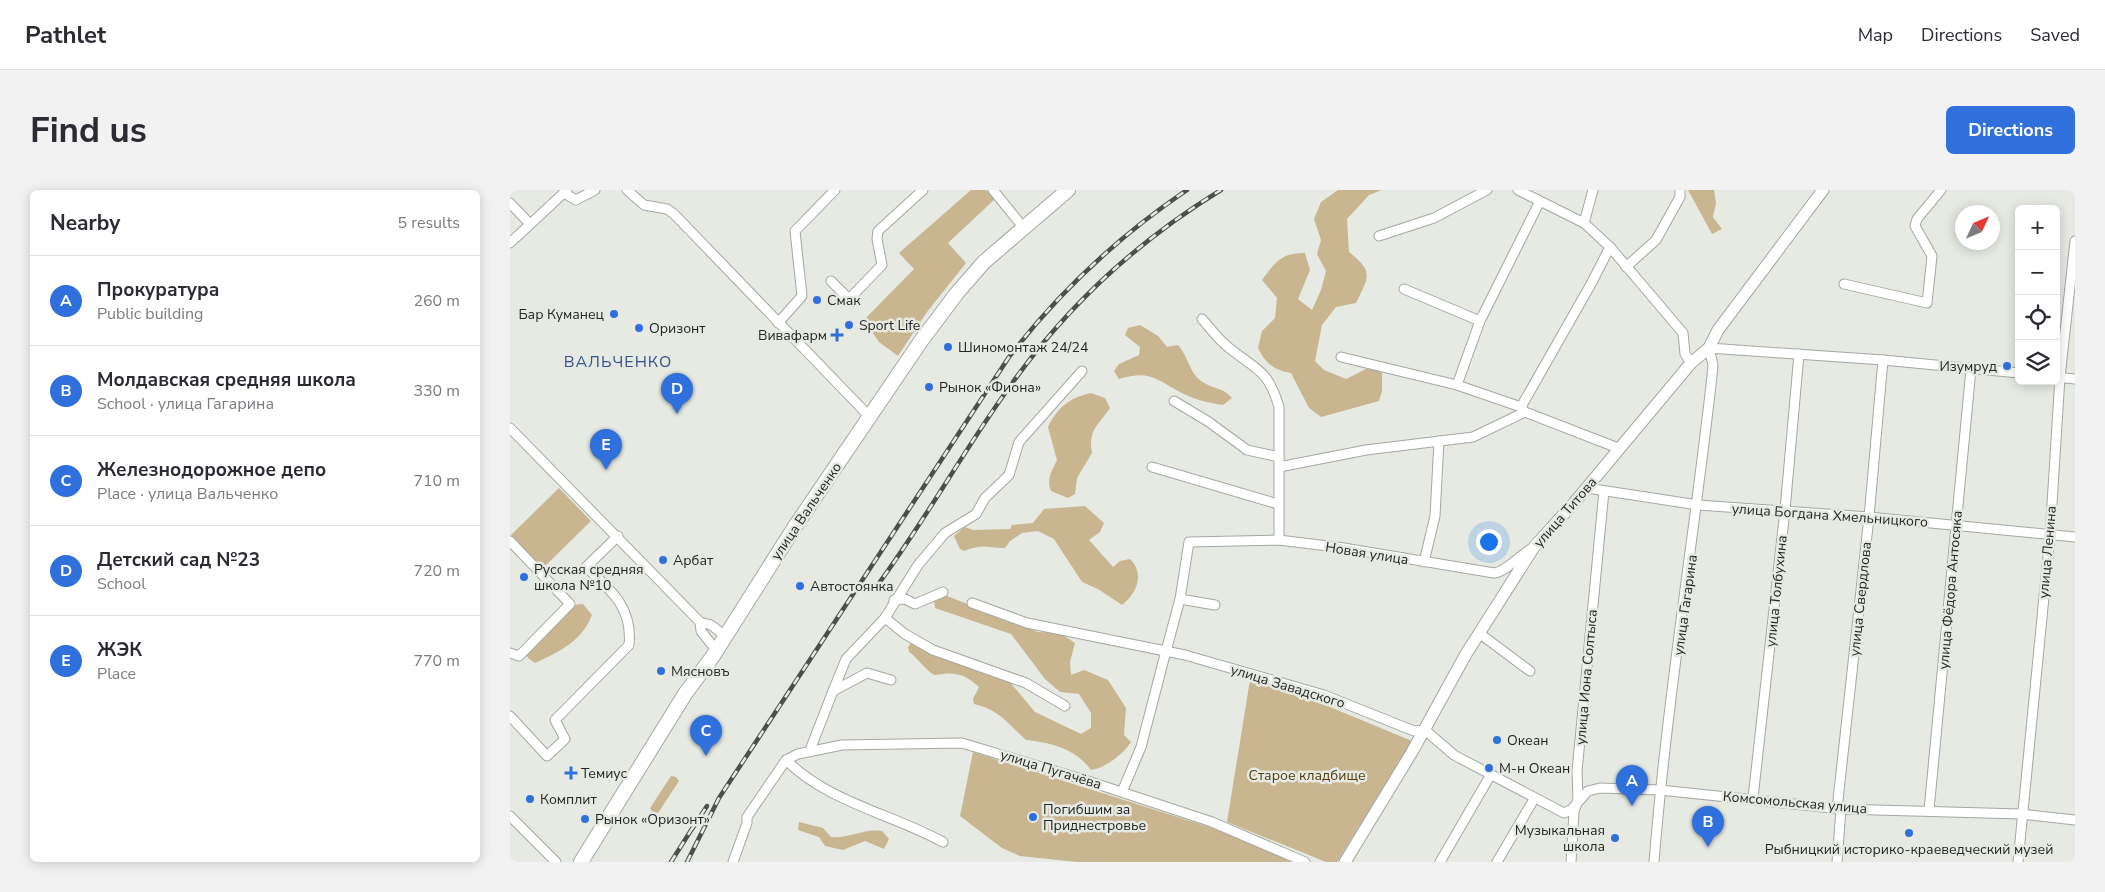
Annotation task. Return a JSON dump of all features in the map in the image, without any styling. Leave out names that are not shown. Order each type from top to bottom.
[{"type":"main road","name":"улица Вальченко","points":[[581,862],[685,694],[716,650],[869,416],[957,293],[984,262],[1068,190]]},
{"type":"street","points":[[510,243],[529,223],[565,192],[576,200],[595,190]]},
{"type":"street","points":[[627,190],[644,205],[667,209],[674,214],[869,416]]},
{"type":"street","points":[[778,323],[802,296],[795,231],[835,190]]},
{"type":"street","points":[[831,282],[849,299],[882,265],[877,240],[878,231],[923,190]]},
{"type":"street","points":[[992,190],[1023,227]]},
{"type":"street","points":[[1379,236],[1434,218],[1487,190]]},
{"type":"street","points":[[1518,190],[1584,223],[1610,246],[1683,333],[1686,354],[1691,363]]},
{"type":"street","points":[[1584,223],[1593,190]]},
{"type":"street","points":[[1626,267],[1656,240],[1680,197],[1680,190]]},
{"type":"street","name":"улица Титова","points":[[1345,862],[1425,730],[1479,633],[1534,547],[1691,363],[1709,348],[1718,330],[1823,190]]},
{"type":"street","points":[[1844,284],[1927,303],[1932,256],[1915,226],[1917,219],[1940,190]]},
{"type":"street","points":[[1457,385],[1480,321],[1540,201]]},
{"type":"street","points":[[510,203],[529,223]]},
{"type":"street","name":"улица Ленина","points":[[2060,361],[2075,241]]},
{"type":"street","points":[[1174,401],[1209,422],[1247,450],[1279,462],[1473,436],[1523,409],[1610,246]]},
{"type":"street","points":[[1404,289],[1480,321]]},
{"type":"street","points":[[1202,319],[1227,347],[1265,375],[1273,387],[1279,407],[1279,540]]},
{"type":"street","points":[[1709,348],[1883,360],[2015,373]]},
{"type":"street","name":"улица Гагарина","points":[[1654,862],[1660,790],[1698,505],[1712,376],[1713,365],[1709,348]]},
{"type":"street","name":"улица Толбухина","points":[[1753,798],[1785,510],[1799,354]]},
{"type":"street","points":[[1341,357],[1457,385],[1523,409],[1618,448]]},
{"type":"street","name":"улица Свердлова","points":[[1837,862],[1839,809],[1883,360]]},
{"type":"street","name":"улица Фёдора Антосяка","points":[[1929,810],[1971,369]]},
{"type":"street","points":[[810,750],[846,659],[884,618],[918,565],[945,533],[976,514],[986,498],[1009,475],[1019,442],[1082,371]]},
{"type":"street","points":[[2060,377],[2075,378]]},
{"type":"street","name":"улица Ленина","points":[[2018,862],[2021,814],[2050,536],[2058,385]]},
{"type":"street","points":[[510,428],[618,536],[700,622],[711,625],[725,636]]},
{"type":"street","points":[[1424,562],[1435,516],[1439,441]]},
{"type":"street","points":[[1152,467],[1278,504]]},
{"type":"street","name":"улица Богдана Хмельницкого","points":[[1586,488],[1698,505],[1869,517],[2075,537]]},
{"type":"street","name":"улица Иона Солтыса","points":[[1571,862],[1572,822],[1578,799],[1577,770],[1604,491]]},
{"type":"street","points":[[510,716],[547,756],[565,739],[555,720],[629,645],[631,632],[627,617],[616,596],[586,567],[618,536]]},
{"type":"street","name":"Новая улица","points":[[1180,599],[1190,542],[1279,540],[1344,548],[1501,573],[1521,554],[1534,547]]},
{"type":"street","points":[[510,541],[570,604],[519,656],[510,653]]},
{"type":"street","points":[[894,600],[904,599],[915,604],[943,592]]},
{"type":"street","points":[[1122,792],[1141,747],[1180,599],[1214,605]]},
{"type":"street","name":"улица Завадского","points":[[972,603],[1027,622],[1166,651],[1324,695],[1414,731],[1425,730]]},
{"type":"street","points":[[884,618],[905,634],[932,650],[1026,682],[1065,706]]},
{"type":"street","points":[[700,622],[700,631],[716,650]]},
{"type":"street","points":[[1479,633],[1530,670]]},
{"type":"street","points":[[833,691],[867,673],[891,680]]},
{"type":"street","points":[[1425,730],[1454,755],[1490,776],[1564,813],[1572,822]]},
{"type":"street","name":"улица Пугачёва","points":[[786,760],[810,750],[842,745],[962,743],[1212,822],[1305,862]]},
{"type":"street","points":[[733,862],[748,823],[747,818],[786,760],[796,770],[820,786],[849,801],[921,830],[943,842]]},
{"type":"street","points":[[1440,862],[1490,776]]},
{"type":"street","name":"Комсомольская улица","points":[[1578,799],[1588,791],[1600,788],[1660,790],[1753,798],[1839,809],[2021,814],[2075,820]]},
{"type":"street","points":[[1497,862],[1534,799]]},
{"type":"street","points":[[1564,813],[1571,810],[1578,799]]},
{"type":"street","points":[[512,821],[556,862]]},
{"type":"green space","points":[[971,190],[986,190],[995,199],[948,243],[966,263],[927,312],[898,356],[879,342],[864,320],[914,269],[899,253]]},
{"type":"green space","points":[[1338,190],[1382,190],[1369,195],[1347,219],[1349,252],[1366,270],[1366,280],[1356,303],[1336,307],[1322,325],[1315,361],[1324,370],[1346,379],[1370,367],[1382,373],[1382,391],[1379,401],[1321,417],[1309,408],[1291,373],[1271,365],[1258,348],[1262,331],[1275,318],[1277,298],[1262,280],[1279,260],[1297,253],[1305,253],[1310,270],[1298,299],[1312,310],[1321,290],[1326,271],[1317,254],[1321,240],[1314,219],[1321,202]]},
{"type":"green space","points":[[1688,190],[1714,190],[1716,203],[1713,217],[1722,229],[1712,234]]},
{"type":"green space","points":[[1140,325],[1158,336],[1167,347],[1178,345],[1191,369],[1201,381],[1229,394],[1232,398],[1223,405],[1217,404],[1189,396],[1157,379],[1144,375],[1119,379],[1114,371],[1119,364],[1139,355],[1140,347],[1125,335],[1128,328]]},
{"type":"green space","points":[[1091,393],[1105,398],[1110,408],[1095,428],[1091,438],[1092,453],[1077,478],[1075,494],[1068,498],[1051,491],[1050,475],[1057,460],[1048,427],[1065,404]]},
{"type":"green space","points":[[559,488],[591,521],[543,568],[511,535]]},
{"type":"green space","points":[[1085,506],[1104,523],[1100,532],[1089,540],[1113,567],[1120,561],[1130,559],[1135,565],[1138,577],[1137,583],[1132,595],[1122,605],[1098,589],[1082,582],[1054,539],[1038,531],[1022,533],[1010,541],[1005,548],[981,547],[964,551],[960,549],[954,536],[965,527],[973,530],[1010,529],[1012,525],[1033,523],[1044,509]]},
{"type":"green space","points":[[942,594],[1038,632],[1060,633],[1075,643],[1070,662],[1071,675],[1084,670],[1108,680],[1126,708],[1124,735],[1131,742],[1128,747],[1108,763],[1091,770],[1078,756],[1062,748],[1026,740],[997,714],[974,704],[973,699],[979,687],[971,680],[954,674],[935,675],[929,672],[909,652],[908,647],[911,643],[930,654],[976,659],[1009,681],[1035,712],[1081,734],[1091,728],[1091,713],[1079,694],[1060,692],[1045,679],[1011,634],[935,608],[934,600]]},
{"type":"green space","points":[[583,604],[592,615],[588,624],[576,639],[553,655],[535,663],[528,658],[525,651],[572,605]]},
{"type":"green space","name":"Старое кладбище","points":[[1250,680],[1330,707],[1412,741],[1337,862],[1326,862],[1227,822]]},
{"type":"green space","points":[[973,752],[1228,833],[1291,862],[1077,862],[1020,856],[1002,848],[960,816]]},
{"type":"green space","points":[[671,776],[676,777],[679,781],[658,813],[653,813],[650,808]]},
{"type":"green space","points":[[799,822],[823,828],[831,837],[875,830],[882,831],[889,839],[884,849],[865,841],[843,850],[825,846],[819,837],[798,830]]},
{"type":"railway","points":[[687,862],[719,798],[1009,357],[1048,310],[1091,266],[1138,226],[1187,190]]},
{"type":"railway","points":[[874,590],[910,539],[995,407],[1035,353],[1058,326],[1082,300],[1134,252],[1191,209],[1221,190]]},
{"type":"railway","points":[[692,829],[707,806]]},
{"type":"railway","points":[[671,862],[695,824]]},
{"type":"place","name":"Смак","points":[[817,300]]},
{"type":"place","name":"Бар Куманец","points":[[614,314]]},
{"type":"place","name":"Sport Life","points":[[849,325]]},
{"type":"place","name":"Оризонт","points":[[639,328]]},
{"type":"place","name":"Вивафарм","points":[[837,335]]},
{"type":"place","name":"Шиномонтаж 24/24","points":[[948,347]]},
{"type":"place","name":"Изумруд","points":[[2007,366]]},
{"type":"place","name":"Рынок «Фиона»","points":[[929,387]]},
{"type":"place","name":"Детский сад №23","points":[[677,414]]},
{"type":"place","name":"ЖЭК","points":[[606,470]]},
{"type":"place","name":"Арбат","points":[[663,560]]},
{"type":"place","name":"Русская средняя школа №10","points":[[524,577]]},
{"type":"place","name":"Автостоянка","points":[[800,586]]},
{"type":"place","name":"Мясновъ","points":[[661,671]]},
{"type":"place","name":"Океан","points":[[1497,740]]},
{"type":"place","name":"Железнодорожное депо","points":[[706,756]]},
{"type":"place","name":"М-н Океан","points":[[1489,768]]},
{"type":"place","name":"Темиус","points":[[571,773]]},
{"type":"place","name":"Комплит","points":[[530,799]]},
{"type":"place","name":"Прокуратура","points":[[1632,806]]},
{"type":"place","name":"Погибшим за Приднестровье","points":[[1033,817]]},
{"type":"place","name":"Рынок «Оризонт»","points":[[585,819]]},
{"type":"place","name":"Рыбницкий историко-краеведческий музей","points":[[1909,833]]},
{"type":"place","name":"Музыкальная школа","points":[[1615,838]]},
{"type":"place","name":"Молдавская средняя школа","points":[[1708,847]]},
{"type":"district","name":"ВАЛЬЧЕНКО","points":[[618,361]]}]
